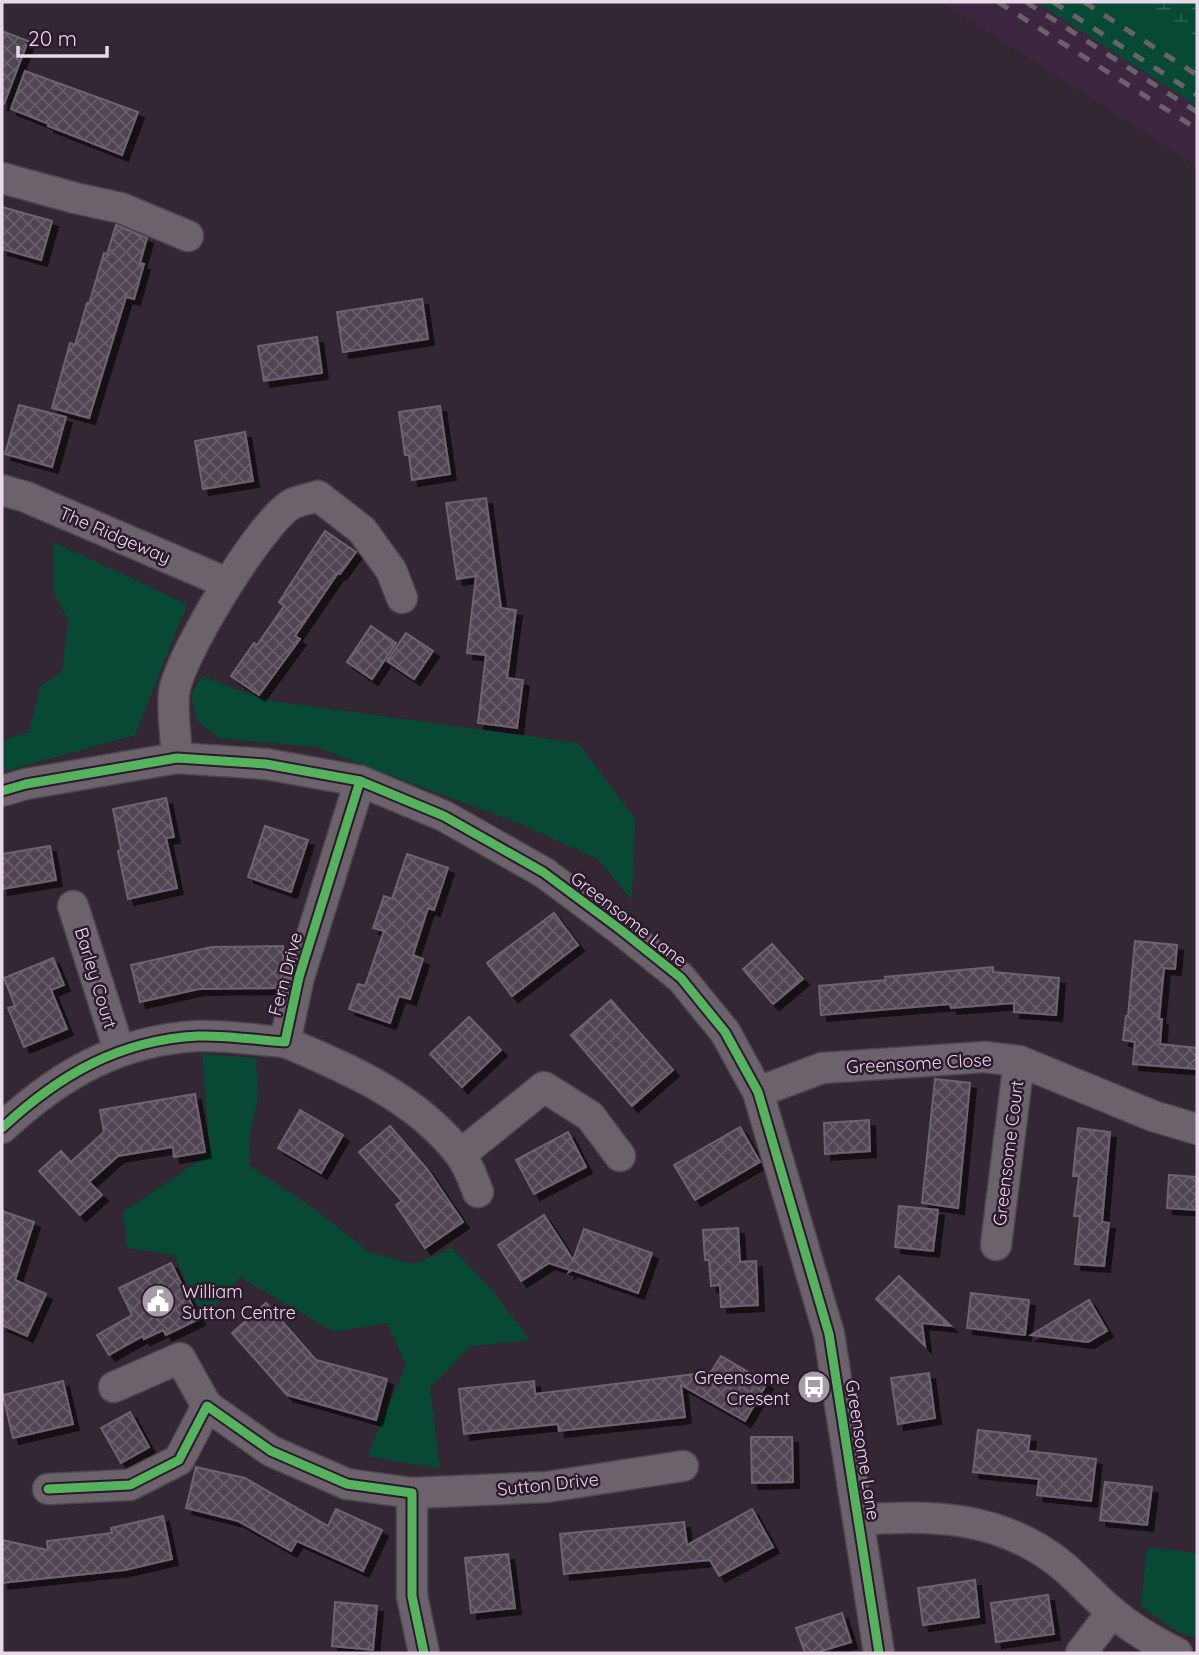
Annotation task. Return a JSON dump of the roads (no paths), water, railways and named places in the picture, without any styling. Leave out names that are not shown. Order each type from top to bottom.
[{"type":"street","points":[[2,177],[121,208],[188,236]]},
{"type":"street","name":"The Ridgeway","points":[[2,490],[38,502],[227,583]]},
{"type":"street","points":[[177,758],[174,692],[184,661],[227,583],[266,531],[291,505],[318,496],[362,530],[391,570],[402,598]]},
{"type":"street","name":"Greensome Lane","points":[[2,791],[26,784],[177,758],[266,764],[359,781],[444,816],[532,866],[621,930],[681,978],[725,1031],[758,1092],[829,1334],[879,1653]]},
{"type":"street","name":"Fern Drive","points":[[285,1042],[299,977],[359,781]]},
{"type":"street","name":"Barley Court","points":[[73,906],[118,1050]]},
{"type":"street","name":"Fern Drive","points":[[2,1128],[64,1077],[118,1050],[199,1036],[285,1042],[341,1065],[390,1092],[421,1114],[461,1154],[478,1192]]},
{"type":"street","name":"Greensome Close","points":[[758,1092],[822,1068],[985,1057],[1019,1061],[1153,1116],[1197,1129]]},
{"type":"street","name":"Greensome Court","points":[[996,1245],[1019,1061]]},
{"type":"street","points":[[461,1154],[544,1087],[590,1116],[620,1156]]},
{"type":"street","points":[[48,1489],[130,1485],[179,1460],[207,1406],[180,1357],[114,1387]]},
{"type":"street","name":"Sutton Drive","points":[[207,1406],[271,1451],[347,1484],[412,1493],[547,1487],[684,1466]]},
{"type":"street","points":[[412,1493],[412,1596],[424,1653]]},
{"type":"street","points":[[859,1520],[926,1516],[1004,1531],[1058,1562],[1112,1612],[1147,1638],[1177,1653]]},
{"type":"street","points":[[1081,1653],[1112,1612]]},
{"type":"railway","points":[[998,2],[1197,129]]},
{"type":"railway","points":[[1026,2],[1197,112]]},
{"type":"railway","points":[[1053,2],[1197,95]]},
{"type":"railway","points":[[1084,2],[1197,75]]},
{"type":"place","name":"William Sutton Centre","points":[[158,1301]]},
{"type":"place","name":"Greensome Cresent","points":[[814,1387]]}]
